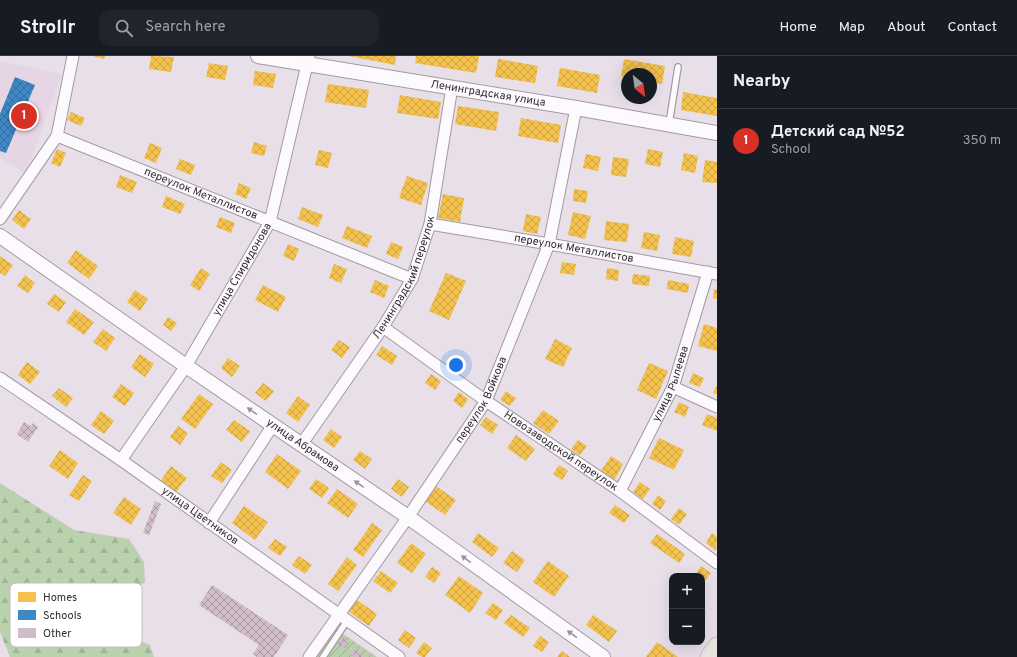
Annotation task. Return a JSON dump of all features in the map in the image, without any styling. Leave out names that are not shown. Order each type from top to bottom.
[{"type":"main road","points":[[709,657],[717,646]]},
{"type":"street","points":[[0,219],[57,136],[73,56]]},
{"type":"street","name":"Ленинградская улица","points":[[258,56],[308,60],[452,87],[717,133]]},
{"type":"street","name":"улица Спиридонова","points":[[121,460],[186,366],[270,222],[308,60]]},
{"type":"street","name":"Ленинградский переулок","points":[[302,445],[383,327],[412,279],[430,224],[452,87]]},
{"type":"street","name":"переулок Войкова","points":[[309,657],[343,618],[408,517],[486,401],[549,244],[576,108]]},
{"type":"street","name":"переулок Металлистов","points":[[57,136],[412,279]]},
{"type":"street","name":"переулок Металлистов","points":[[430,224],[713,273]]},
{"type":"street","name":"улица Абрамова","points":[[0,236],[186,366],[408,517],[603,657]]},
{"type":"street","name":"улица Рылеева","points":[[620,491],[673,387],[713,273]]},
{"type":"street","name":"Новозаводской переулок","points":[[383,327],[486,401],[620,491],[717,563]]},
{"type":"street","name":"улица Цветников","points":[[0,378],[121,460],[399,657]]},
{"type":"street","points":[[673,387],[717,407]]},
{"type":"street","points":[[209,523],[273,425]]},
{"type":"lane","points":[[669,124],[678,67]]},
{"type":"lane","points":[[323,657],[343,618]]},
{"type":"shaded area","points":[[0,61],[62,74],[26,173],[0,158]]},
{"type":"green space","points":[[0,483],[74,530],[129,539],[144,562],[145,582],[142,584],[10,583],[10,647],[142,647],[142,642],[150,645],[154,657],[10,657],[0,632]]},
{"type":"green space","points":[[336,629],[377,657],[316,657]]},
{"type":"building: Homes","points":[[93,56],[105,56],[104,59]]},
{"type":"building: Homes","points":[[151,56],[174,57],[171,72],[149,69]]},
{"type":"building: Homes","points":[[349,56],[396,56],[395,65]]},
{"type":"building: Homes","points":[[416,56],[479,56],[476,73],[415,63]]},
{"type":"building: Homes","points":[[498,59],[538,66],[535,83],[495,77]]},
{"type":"building: Homes","points":[[624,59],[665,66],[662,84],[657,83],[657,68],[622,68]]},
{"type":"building: Homes","points":[[209,63],[228,66],[225,80],[206,77]]},
{"type":"building: Homes","points":[[560,68],[600,75],[597,93],[557,86]]},
{"type":"building: Homes","points":[[255,71],[276,74],[273,88],[253,85]]},
{"type":"building: Homes","points":[[328,84],[369,90],[366,108],[325,102]]},
{"type":"building: Homes","points":[[683,92],[717,98],[717,116],[681,110]]},
{"type":"building: Homes","points":[[400,95],[441,102],[438,119],[397,113]]},
{"type":"building: Homes","points":[[458,106],[499,112],[496,131],[455,124]]},
{"type":"building: Homes","points":[[71,112],[85,118],[81,126],[67,120]]},
{"type":"building: Homes","points":[[521,118],[561,125],[558,143],[518,136]]},
{"type":"building: Homes","points":[[254,142],[267,146],[264,156],[251,153]]},
{"type":"building: Homes","points":[[150,143],[162,148],[156,163],[144,158]]},
{"type":"building: Homes","points":[[57,149],[66,153],[60,167],[51,163]]},
{"type":"building: Homes","points":[[648,149],[663,152],[660,167],[645,164]]},
{"type":"building: Homes","points":[[319,150],[332,153],[328,168],[315,165]]},
{"type":"building: Homes","points":[[684,153],[698,156],[695,173],[681,170]]},
{"type":"building: Homes","points":[[586,154],[601,157],[598,171],[583,168]]},
{"type":"building: Homes","points":[[613,157],[629,159],[626,177],[611,175]]},
{"type":"building: Homes","points":[[180,159],[195,165],[191,175],[176,169]]},
{"type":"building: Homes","points":[[705,160],[717,162],[717,183],[702,182]]},
{"type":"building: Homes","points":[[120,175],[137,182],[132,193],[116,187]]},
{"type":"building: Homes","points":[[407,176],[428,183],[421,205],[399,198]]},
{"type":"building: Homes","points":[[239,183],[251,188],[246,199],[235,194]]},
{"type":"building: Homes","points":[[574,189],[588,191],[586,203],[573,201]]},
{"type":"building: Homes","points":[[443,194],[464,198],[460,222],[438,218]]},
{"type":"building: Homes","points":[[166,196],[185,204],[180,214],[162,207]]},
{"type":"building: Homes","points":[[302,207],[323,215],[318,227],[298,219]]},
{"type":"building: Homes","points":[[19,210],[31,219],[24,229],[12,220]]},
{"type":"building: Homes","points":[[573,212],[591,216],[585,239],[568,235]]},
{"type":"building: Homes","points":[[526,214],[541,217],[537,234],[523,231]]},
{"type":"building: Homes","points":[[220,217],[235,223],[231,233],[216,227]]},
{"type":"building: Homes","points":[[606,221],[629,224],[627,242],[604,240]]},
{"type":"building: Homes","points":[[347,226],[372,236],[367,248],[342,238]]},
{"type":"building: Homes","points":[[644,232],[660,235],[657,251],[641,248]]},
{"type":"building: Homes","points":[[675,237],[694,241],[691,257],[672,254]]},
{"type":"building: Homes","points":[[391,242],[403,247],[398,259],[386,254]]},
{"type":"building: Homes","points":[[288,244],[299,249],[294,261],[283,256]]},
{"type":"building: Homes","points":[[76,250],[98,266],[89,279],[67,263]]},
{"type":"building: Homes","points":[[0,256],[13,265],[5,276],[0,273]]},
{"type":"building: Homes","points":[[562,262],[576,264],[574,275],[560,273]]},
{"type":"building: Homes","points":[[334,264],[347,269],[341,283],[329,278]]},
{"type":"building: Homes","points":[[201,268],[210,274],[199,291],[190,285]]},
{"type":"building: Homes","points":[[607,268],[619,270],[618,281],[606,279]]},
{"type":"building: Homes","points":[[446,273],[466,281],[449,320],[429,311]]},
{"type":"building: Homes","points":[[633,274],[650,276],[649,286],[632,284]]},
{"type":"building: Homes","points":[[25,275],[35,283],[28,293],[17,286]]},
{"type":"building: Homes","points":[[375,280],[389,286],[384,298],[370,292]]},
{"type":"building: Homes","points":[[668,280],[689,284],[688,293],[667,289]]},
{"type":"building: Homes","points":[[263,285],[286,297],[278,312],[255,300]]},
{"type":"building: Homes","points":[[714,289],[717,289],[717,299],[713,298]]},
{"type":"building: Homes","points":[[135,290],[148,299],[140,311],[127,302]]},
{"type":"building: Homes","points":[[54,294],[66,302],[59,312],[47,304]]},
{"type":"building: Homes","points":[[75,309],[94,322],[84,335],[66,322]]},
{"type":"building: Homes","points":[[168,317],[177,323],[171,331],[163,325]]},
{"type":"building: Homes","points":[[704,324],[717,328],[717,351],[698,346]]},
{"type":"building: Homes","points":[[103,329],[115,338],[106,351],[93,342]]},
{"type":"building: Homes","points":[[555,339],[572,348],[563,367],[545,359]]},
{"type":"building: Homes","points":[[339,340],[350,347],[342,358],[331,350]]},
{"type":"building: Homes","points":[[382,346],[397,356],[392,365],[376,355]]},
{"type":"building: Homes","points":[[140,354],[154,364],[145,377],[131,367]]},
{"type":"building: Homes","points":[[228,358],[240,366],[232,377],[221,368]]},
{"type":"building: Homes","points":[[27,362],[40,372],[30,384],[18,375]]},
{"type":"building: Homes","points":[[649,363],[668,371],[656,399],[637,390]]},
{"type":"building: Homes","points":[[693,373],[704,378],[700,387],[689,383]]},
{"type":"building: Homes","points":[[431,374],[441,381],[435,390],[425,383]]},
{"type":"building: Homes","points":[[263,383],[274,391],[266,401],[255,393]]},
{"type":"building: Homes","points":[[121,384],[134,393],[125,406],[112,397]]},
{"type":"building: Homes","points":[[717,385],[717,395],[713,393]]},
{"type":"building: Homes","points":[[59,388],[73,398],[66,407],[52,396]]},
{"type":"building: Homes","points":[[506,391],[516,398],[510,406],[500,400]]},
{"type":"building: Homes","points":[[459,392],[468,399],[462,408],[453,401]]},
{"type":"building: Homes","points":[[199,394],[213,404],[195,429],[181,419]]},
{"type":"building: Homes","points":[[298,396],[310,405],[298,422],[286,413]]},
{"type":"building: Homes","points":[[679,402],[689,407],[685,417],[674,412]]},
{"type":"building: Homes","points":[[543,410],[559,421],[549,434],[533,423]]},
{"type":"building: Homes","points":[[101,411],[114,421],[104,434],[91,425]]},
{"type":"building: Homes","points":[[707,414],[717,418],[717,431],[702,425]]},
{"type":"building: Homes","points":[[486,417],[498,425],[492,434],[480,425]]},
{"type":"building: Homes","points":[[234,420],[250,431],[242,442],[226,430]]},
{"type":"building: Homes","points":[[178,426],[188,433],[180,445],[170,437]]},
{"type":"building: Homes","points":[[331,429],[342,437],[334,448],[323,440]]},
{"type":"building: Homes","points":[[516,435],[535,449],[526,461],[507,448]]},
{"type":"building: Homes","points":[[659,438],[684,450],[674,470],[649,458]]},
{"type":"building: Homes","points":[[578,440],[587,446],[580,455],[571,449]]},
{"type":"building: Homes","points":[[60,450],[78,463],[68,479],[49,466]]},
{"type":"building: Homes","points":[[360,451],[372,459],[365,469],[353,460]]},
{"type":"building: Homes","points":[[277,454],[301,471],[288,489],[265,472]]},
{"type":"building: Homes","points":[[611,456],[623,464],[615,479],[601,471]]},
{"type":"building: Homes","points":[[221,462],[232,470],[222,483],[211,476]]},
{"type":"building: Homes","points":[[559,465],[568,471],[562,480],[553,474]]},
{"type":"building: Homes","points":[[171,466],[187,478],[175,493],[160,482]]},
{"type":"building: Homes","points":[[83,475],[92,481],[79,501],[69,495]]},
{"type":"building: Homes","points":[[316,479],[329,488],[322,498],[309,489]]},
{"type":"building: Homes","points":[[398,479],[409,487],[402,497],[391,489]]},
{"type":"building: Homes","points":[[640,482],[650,489],[643,499],[633,492]]},
{"type":"building: Homes","points":[[436,486],[456,500],[445,515],[425,501]]},
{"type":"building: Homes","points":[[337,489],[358,504],[348,518],[327,503]]},
{"type":"building: Homes","points":[[658,495],[666,501],[660,510],[652,504]]},
{"type":"building: Homes","points":[[124,497],[141,509],[131,525],[113,513]]},
{"type":"building: Homes","points":[[615,505],[630,515],[624,523],[609,513]]},
{"type":"building: Homes","points":[[244,506],[268,522],[255,540],[232,523]]},
{"type":"building: Homes","points":[[679,508],[687,514],[679,525],[671,519]]},
{"type":"building: Homes","points":[[372,523],[382,530],[363,557],[353,550]]},
{"type":"building: Homes","points":[[478,533],[499,548],[492,557],[472,542]]},
{"type":"building: Homes","points":[[712,533],[717,537],[716,551],[706,543]]},
{"type":"building: Homes","points":[[657,534],[685,554],[679,563],[650,543]]},
{"type":"building: Homes","points":[[275,539],[287,547],[280,556],[268,548]]},
{"type":"building: Homes","points":[[411,543],[426,554],[412,573],[397,563]]},
{"type":"building: Homes","points":[[512,551],[525,560],[517,572],[503,563]]},
{"type":"building: Homes","points":[[299,556],[312,565],[305,574],[292,565]]},
{"type":"building: Homes","points":[[347,557],[357,565],[338,591],[328,584]]},
{"type":"building: Homes","points":[[548,561],[569,576],[554,597],[533,582]]},
{"type":"building: Homes","points":[[701,566],[711,573],[706,580],[705,573],[697,573]]},
{"type":"building: Homes","points":[[432,567],[441,573],[434,583],[425,577]]},
{"type":"building: Homes","points":[[381,571],[398,583],[390,593],[373,581]]},
{"type":"building: Homes","points":[[459,576],[483,593],[470,613],[445,595]]},
{"type":"building: Homes","points":[[357,600],[377,614],[369,626],[349,612]]},
{"type":"building: Homes","points":[[493,603],[503,610],[496,620],[485,613]]},
{"type":"building: Homes","points":[[511,615],[530,628],[523,637],[504,623]]},
{"type":"building: Homes","points":[[593,615],[617,631],[609,642],[586,625]]},
{"type":"building: Homes","points":[[405,630],[416,638],[409,648],[398,640]]},
{"type":"building: Homes","points":[[540,636],[549,642],[542,652],[533,646]]},
{"type":"building: Homes","points":[[424,642],[432,648],[425,657],[422,657],[416,653]]},
{"type":"building: Homes","points":[[657,642],[678,657],[646,657]]},
{"type":"building: Homes","points":[[562,651],[570,657],[557,657]]},
{"type":"building: Schools","points":[[15,77],[35,85],[6,153],[0,151],[0,114]]},
{"type":"building: Other","points":[[24,422],[31,426],[33,423],[38,427],[28,442],[17,434]]},
{"type":"building: Other","points":[[155,501],[161,504],[149,535],[143,533]]},
{"type":"building: Other","points":[[212,585],[288,635],[274,657],[257,657],[253,654],[259,645],[199,605]]},
{"type":"building: Other","points":[[341,637],[349,643],[345,648],[337,643]]},
{"type":"building: Other","points":[[355,648],[364,655],[363,657],[355,657],[351,654]]},
{"type":"place","name":"Детский сад №52","points":[[24,116]]}]
